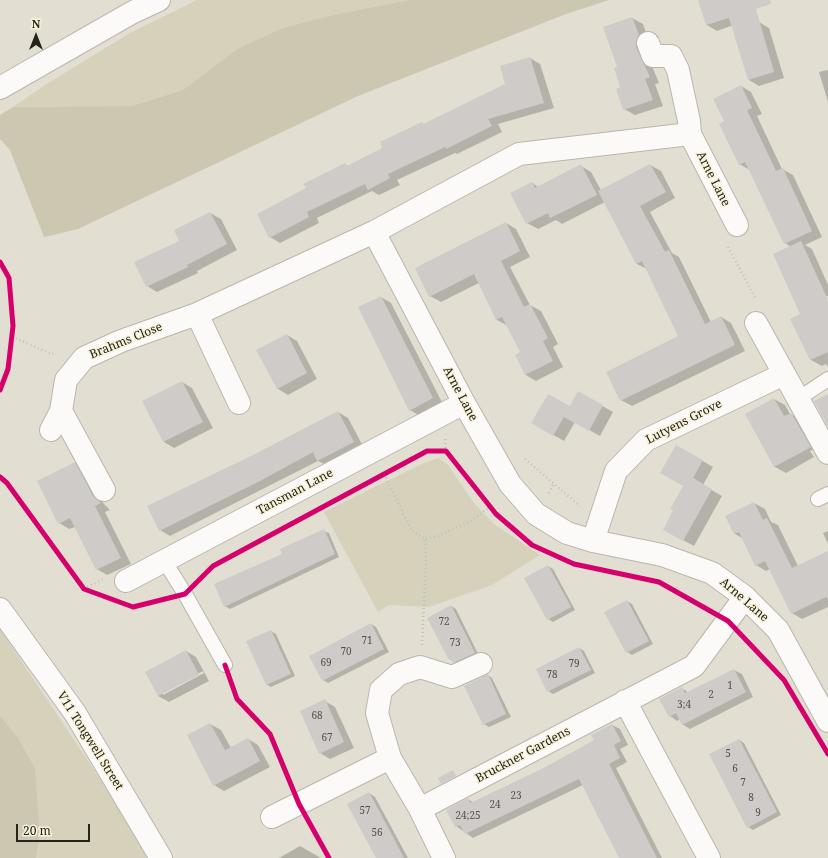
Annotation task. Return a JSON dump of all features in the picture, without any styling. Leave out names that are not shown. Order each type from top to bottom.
[{"type":"street","points":[[0,88],[133,12],[159,0]]},
{"type":"street","name":"Arne Lane","points":[[648,43],[653,56],[671,56],[678,70],[689,121],[690,134],[736,225]]},
{"type":"street","points":[[374,232],[519,154],[690,134]]},
{"type":"street","name":"Arne Lane","points":[[374,232],[464,403],[510,484],[536,514],[567,533],[593,542],[662,555],[712,573],[745,597],[778,630],[828,721]]},
{"type":"street","name":"Brahms Close","points":[[61,411],[66,380],[84,358],[121,341],[197,314],[374,232]]},
{"type":"street","points":[[197,314],[239,403]]},
{"type":"street","points":[[756,323],[828,453]]},
{"type":"street","name":"Lutyens Grove","points":[[593,542],[616,471],[646,440],[784,374]]},
{"type":"street","name":"Tansman Lane","points":[[126,581],[165,562],[464,403]]},
{"type":"street","points":[[50,430],[61,411]]},
{"type":"street","points":[[61,411],[104,490]]},
{"type":"street","name":"Bruckner Gardens","points":[[420,809],[624,701],[694,666],[745,597]]},
{"type":"street","name":"V11 Tongwell Street","points":[[0,609],[75,713],[161,858]]},
{"type":"street","points":[[444,858],[420,809],[390,758],[377,714],[381,690],[398,674],[420,667],[452,677],[481,664]]},
{"type":"street","points":[[624,701],[709,858]]},
{"type":"street","points":[[272,817],[390,758]]},
{"type":"lane","points":[[798,398],[828,379]]},
{"type":"lane","points":[[165,562],[225,665]]},
{"type":"path","points":[[736,225],[725,231],[722,237],[766,317],[756,323]]},
{"type":"path","points":[[11,345],[13,332]]},
{"type":"path","points":[[440,451],[446,451],[450,456]]},
{"type":"path","points":[[521,456],[581,507]]},
{"type":"path","points":[[377,477],[390,470]]},
{"type":"path","points":[[384,474],[412,531],[425,539],[438,536],[469,522],[492,509],[486,501]]},
{"type":"path","points":[[420,667],[426,560],[425,539]]},
{"type":"path","points":[[84,589],[105,578]]},
{"type":"path","points":[[80,582],[84,589],[91,591]]},
{"type":"shaded area","points":[[197,0],[409,0],[338,14],[237,49],[183,90],[131,106],[13,107],[45,85],[130,33]]},
{"type":"shaded area","points":[[409,0],[609,0],[566,14],[358,96],[78,229],[44,237],[10,150],[0,139],[0,115],[13,107],[131,106],[183,90],[237,49],[283,28],[338,14]]},
{"type":"shaded area","points":[[438,458],[448,465],[474,503],[494,524],[540,555],[492,585],[429,607],[389,605],[378,612],[324,512],[424,463]]},
{"type":"shaded area","points":[[0,629],[116,803],[147,858],[36,858],[40,837],[18,738],[0,715]]},
{"type":"shaded area","points":[[0,715],[18,738],[35,769],[40,837],[36,858],[0,858]]},
{"type":"building","points":[[698,0],[770,0],[771,4],[756,9],[774,72],[748,80],[729,18],[706,25]]},
{"type":"building","points":[[632,17],[639,35],[636,41],[636,47],[650,77],[645,79],[653,100],[623,110],[616,89],[620,87],[614,68],[617,67],[603,27]]},
{"type":"building","points":[[530,57],[544,103],[488,119],[492,126],[446,149],[445,147],[388,174],[390,178],[368,190],[365,184],[307,212],[309,217],[269,238],[257,214],[306,188],[303,184],[345,163],[347,166],[382,148],[380,142],[422,122],[423,124],[505,84],[500,66]]},
{"type":"building","points":[[741,85],[752,108],[747,110],[776,171],[783,168],[812,231],[784,244],[745,162],[739,165],[719,124],[724,121],[713,99]]},
{"type":"building","points":[[581,164],[597,195],[550,218],[548,213],[526,224],[510,193],[532,182],[535,188]]},
{"type":"building","points":[[650,164],[666,192],[640,206],[665,252],[669,250],[705,324],[721,316],[735,345],[620,401],[606,372],[678,336],[642,261],[636,264],[598,191]]},
{"type":"building","points":[[210,212],[227,244],[187,265],[188,267],[146,287],[134,262],[179,241],[174,230]]},
{"type":"building","points":[[506,222],[520,251],[501,261],[524,307],[530,304],[548,338],[543,341],[553,361],[525,375],[515,355],[520,352],[502,317],[496,320],[474,274],[429,297],[415,268]]},
{"type":"building","points":[[801,241],[828,300],[828,352],[810,360],[790,319],[800,314],[773,254]]},
{"type":"building","points":[[381,296],[433,398],[409,411],[358,307]]},
{"type":"building","points":[[287,334],[307,373],[277,389],[256,350]]},
{"type":"building","points":[[182,381],[203,422],[163,442],[142,401]]},
{"type":"building","points":[[578,391],[603,405],[589,431],[564,417]]},
{"type":"building","points":[[548,394],[570,406],[553,436],[531,423]]},
{"type":"building","points":[[828,394],[828,427],[814,401]]},
{"type":"building","points":[[774,398],[784,416],[791,413],[811,447],[774,467],[745,414]]},
{"type":"building","points":[[338,411],[354,442],[317,461],[313,452],[258,482],[159,531],[147,506],[253,455]]},
{"type":"building","points":[[676,445],[703,460],[693,478],[712,489],[683,541],[663,530],[673,510],[670,509],[683,486],[660,473]]},
{"type":"building","points":[[75,462],[93,496],[101,503],[95,506],[121,558],[96,570],[70,518],[58,524],[37,481]]},
{"type":"building","points":[[754,502],[763,520],[767,518],[792,568],[828,551],[828,596],[791,614],[765,561],[755,566],[739,532],[734,534],[725,516]]},
{"type":"building","points":[[324,529],[335,554],[224,607],[214,584],[282,554],[280,549]]},
{"type":"building","points":[[548,565],[571,607],[547,620],[524,578]]},
{"type":"building","points":[[627,600],[649,641],[626,653],[604,612]]},
{"type":"building","points":[[451,605],[475,653],[453,663],[451,659],[449,660],[427,618]]},
{"type":"building","points":[[371,623],[384,649],[322,681],[309,656]]},
{"type":"building","points":[[271,630],[291,674],[266,685],[246,641]]},
{"type":"building","points":[[579,647],[591,670],[547,692],[536,669]]},
{"type":"building","points":[[186,650],[199,675],[158,696],[145,672]]},
{"type":"building","points":[[734,669],[746,692],[682,725],[676,713],[669,717],[659,699],[682,687],[685,693]]},
{"type":"building","points":[[488,674],[506,714],[483,725],[464,686]]},
{"type":"building","points":[[325,699],[344,742],[319,754],[300,711]]},
{"type":"building","points":[[210,723],[225,750],[248,738],[260,761],[213,786],[187,735]]},
{"type":"building","points":[[612,724],[621,741],[614,745],[620,758],[609,764],[657,858],[619,858],[579,779],[465,834],[460,825],[455,827],[446,810],[468,798],[470,803],[544,768],[594,740],[591,735]]},
{"type":"building","points":[[739,739],[777,812],[747,828],[709,754]]},
{"type":"building","points":[[453,770],[456,776],[441,784],[438,778]]},
{"type":"building","points":[[369,792],[404,858],[376,858],[347,804]]},
{"type":"cycle path","points":[[0,262],[9,278],[13,326],[8,369],[0,390]]},
{"type":"cycle path","points":[[0,477],[7,483],[84,589],[133,607],[185,594],[213,566],[427,451],[446,451],[496,514],[532,545],[574,564],[659,582],[728,621],[784,680],[828,754]]},
{"type":"cycle path","points":[[225,665],[237,699],[270,734],[299,804],[329,858]]}]
